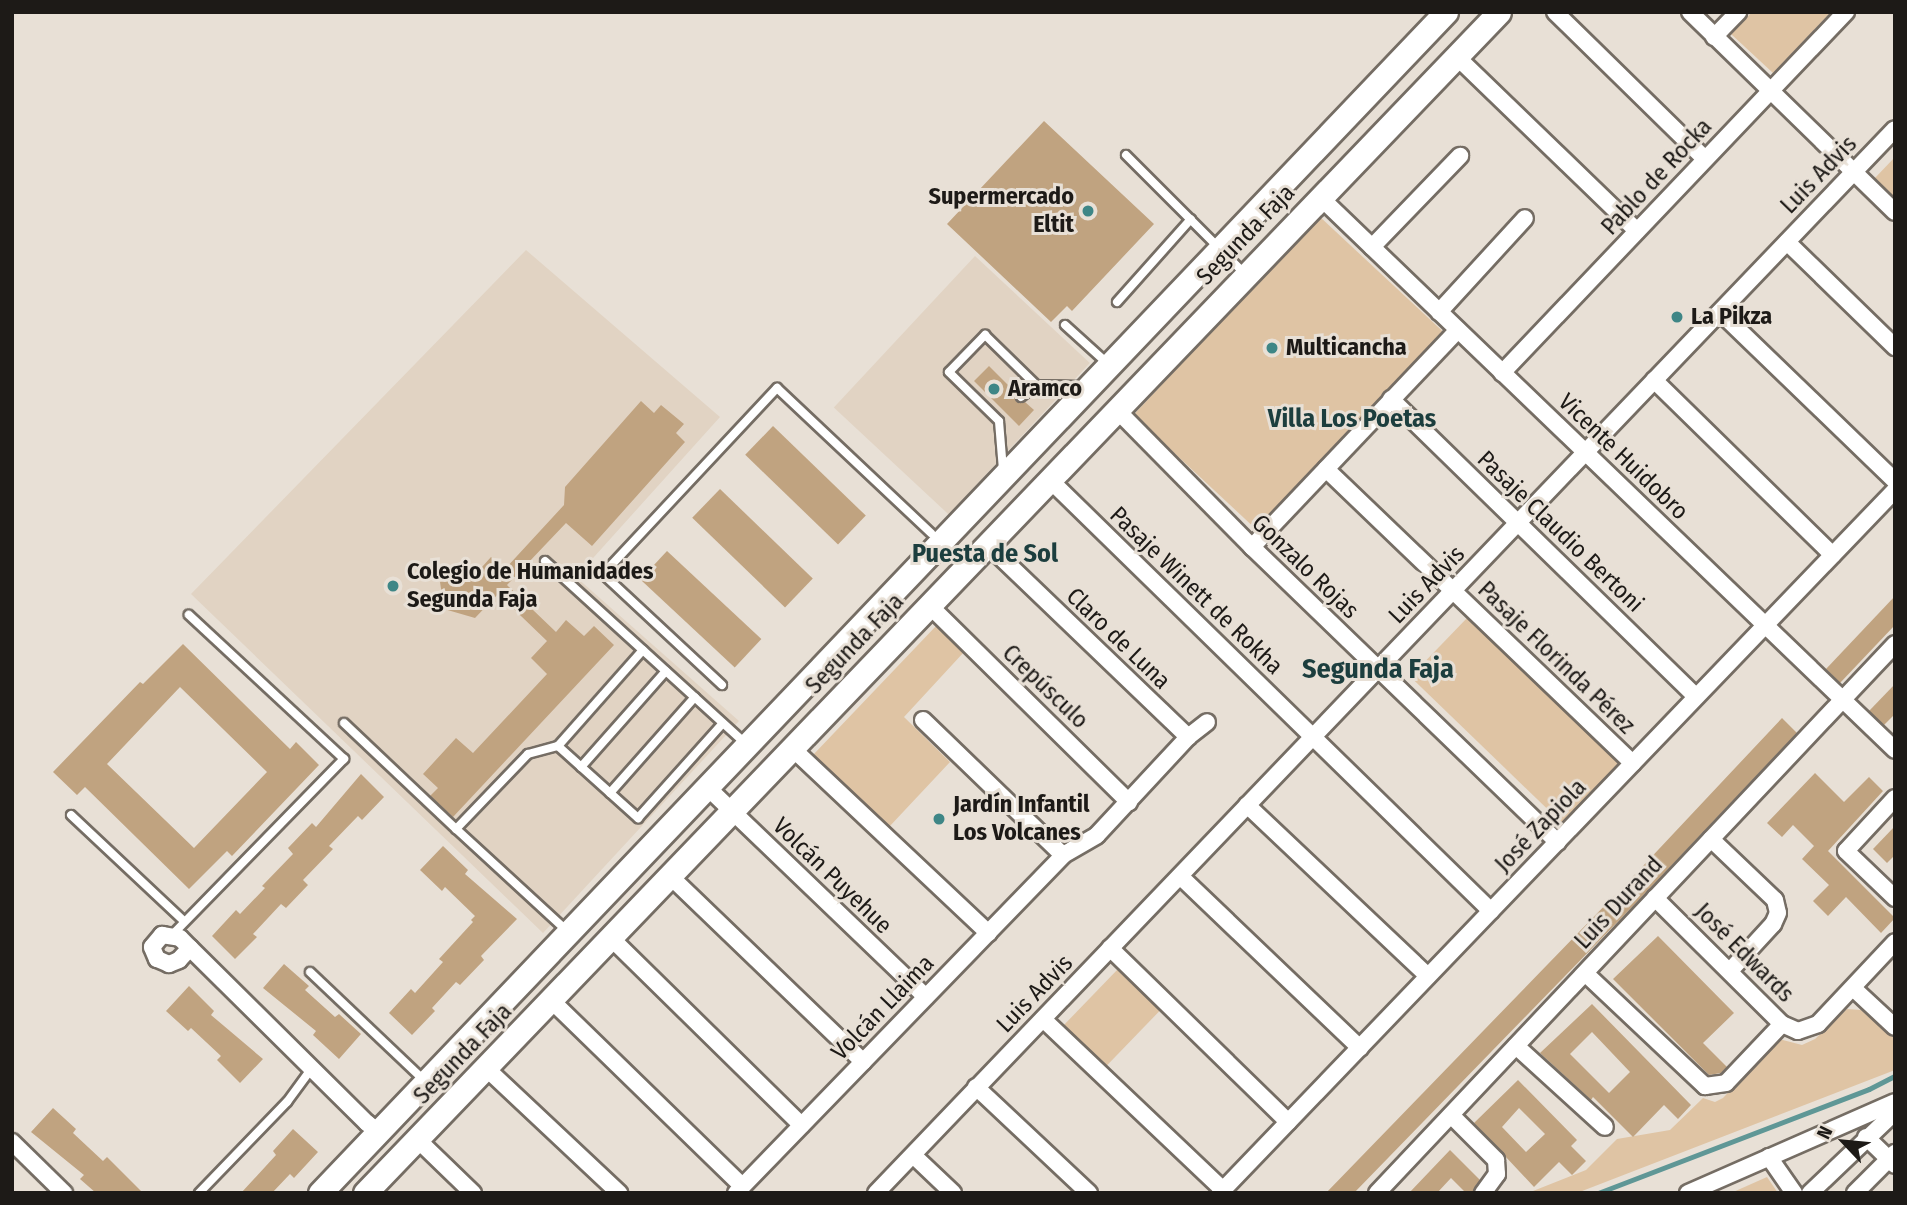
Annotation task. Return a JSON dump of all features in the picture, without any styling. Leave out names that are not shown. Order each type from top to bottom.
[{"type":"main road","name":"Segunda Faja","points":[[320,1193],[1446,12]]},
{"type":"main road","name":"Segunda Faja","points":[[365,1193],[1319,196],[1499,12]]},
{"type":"street","points":[[1555,12],[1705,159]]},
{"type":"street","points":[[1690,12],[1895,212]]},
{"type":"street","points":[[1714,37],[1738,12]]},
{"type":"street","name":"Pablo de Rocka","points":[[1502,373],[1846,12]]},
{"type":"street","points":[[1457,57],[1637,231]]},
{"type":"street","name":"Luis Advis","points":[[876,1193],[1895,130]]},
{"type":"street","points":[[1372,247],[1460,156]]},
{"type":"street","name":"Vicente Huidobro","points":[[1319,196],[1895,750]]},
{"type":"street","points":[[1439,312],[1525,218]]},
{"type":"street","points":[[1787,242],[1895,347]]},
{"type":"street","points":[[1720,312],[1895,481]]},
{"type":"street","points":[[1252,547],[1458,330]]},
{"type":"street","points":[[1654,380],[1833,555]]},
{"type":"street","name":"Pasaje Claudio Bertoni","points":[[1391,399],[1696,697]]},
{"type":"street","name":"Gonzalo Rojas","points":[[1116,409],[1252,547],[1558,842]]},
{"type":"street","name":"Pasaje Florinda Pérez","points":[[1326,469],[1633,763]]},
{"type":"street","name":"Pasaje Winett de Rokha","points":[[1049,479],[1491,911]]},
{"type":"street","name":"José Zapiola","points":[[1222,1191],[1895,490]]},
{"type":"street","name":"Claro de Luna","points":[[987,544],[1188,737]]},
{"type":"street","name":"Crepúsculo","points":[[929,605],[1129,802]]},
{"type":"street","name":"Luis Durand","points":[[1384,1191],[1451,1115],[1895,644]]},
{"type":"street","points":[[923,720],[1063,855]]},
{"type":"street","name":"Volcán Llaima","points":[[739,1189],[1063,855],[1097,835],[1188,737],[1207,722]]},
{"type":"street","points":[[792,748],[988,933]]},
{"type":"street","name":"Volcán Puyehue","points":[[707,787],[926,997]]},
{"type":"street","points":[[1895,798],[1846,851],[1895,898]]},
{"type":"street","points":[[1247,805],[1428,976]]},
{"type":"street","points":[[1711,839],[1775,900],[1778,913],[1773,924],[1730,971]]},
{"type":"street","points":[[670,876],[863,1062]]},
{"type":"street","points":[[1180,876],[1360,1048]]},
{"type":"street","name":"José Edwards","points":[[1656,898],[1783,1024],[1798,1031],[1818,1024],[1895,943]]},
{"type":"street","points":[[190,948],[175,962],[162,964],[152,947],[162,935],[173,934],[190,948],[378,1132]]},
{"type":"street","points":[[611,938],[802,1125]]},
{"type":"street","points":[[1110,948],[1288,1122]]},
{"type":"street","points":[[1585,972],[1705,1086],[1726,1083],[1783,1024]]},
{"type":"street","points":[[1853,988],[1895,1027]]},
{"type":"street","points":[[551,1000],[739,1189]]},
{"type":"street","points":[[1043,1019],[1222,1191]]},
{"type":"street","points":[[1516,1046],[1605,1127]]},
{"type":"street","points":[[486,1068],[619,1193]]},
{"type":"street","points":[[976,1087],[1089,1193]]},
{"type":"street","points":[[1688,1193],[1895,1102]]},
{"type":"street","points":[[1810,1193],[1895,1112]]},
{"type":"street","points":[[1451,1115],[1496,1160],[1497,1174],[1483,1193]]},
{"type":"street","points":[[1855,1193],[1893,1159],[1866,1137]]},
{"type":"street","points":[[417,1139],[473,1193]]},
{"type":"street","points":[[12,1142],[64,1193]]},
{"type":"street","points":[[913,1155],[953,1193]]},
{"type":"street","points":[[1769,1157],[1794,1193]]},
{"type":"lane","points":[[1126,155],[1245,274]]},
{"type":"lane","points":[[1117,302],[1191,219]]},
{"type":"lane","points":[[1065,325],[1109,366]]},
{"type":"lane","points":[[1003,477],[999,421],[949,372],[985,335],[1036,385],[1068,388],[1091,384]]},
{"type":"lane","points":[[1021,397],[1036,385]]},
{"type":"lane","points":[[722,685],[603,573],[776,388],[931,533]]},
{"type":"lane","points":[[999,421],[1006,413]]},
{"type":"lane","points":[[545,561],[747,745]]},
{"type":"lane","points":[[173,934],[344,759],[189,615]]},
{"type":"lane","points":[[456,829],[528,754],[558,746],[643,650]]},
{"type":"lane","points":[[581,767],[666,671]]},
{"type":"lane","points":[[610,793],[695,697]]},
{"type":"lane","points":[[344,723],[568,932]]},
{"type":"lane","points":[[558,746],[638,818],[723,723]]},
{"type":"lane","points":[[71,815],[184,921]]},
{"type":"lane","points":[[310,972],[426,1082]]},
{"type":"lane","points":[[200,1193],[287,1102],[312,1069]]},
{"type":"shaded area","points":[[1752,12],[1831,12],[1773,73],[1731,34]]},
{"type":"shaded area","points":[[1895,157],[1895,200],[1874,179]]},
{"type":"shaded area","points":[[1319,216],[1443,331],[1257,530],[1133,415]]},
{"type":"shaded area","name":"Colegio de Humanidades Segunda Faja","points":[[526,250],[720,417],[576,577],[739,721],[543,933],[191,594]]},
{"type":"shaded area","points":[[975,256],[1090,363],[949,514],[834,407]]},
{"type":"shaded area","points":[[1468,617],[1622,766],[1564,825],[1410,677]]},
{"type":"shaded area","points":[[937,625],[964,652],[904,717],[950,762],[889,827],[813,755]]},
{"type":"shaded area","points":[[1119,968],[1161,1009],[1105,1067],[1063,1026]]},
{"type":"shaded area","points":[[1847,1009],[1861,1010],[1895,1039],[1895,1070],[1577,1193],[1528,1193],[1586,1170],[1617,1139],[1670,1130],[1703,1098],[1715,1102],[1723,1098],[1779,1039],[1802,1045],[1815,1039]]},
{"type":"shaded area","points":[[1767,1177],[1778,1193],[1731,1193]]},
{"type":"building","points":[[1044,121],[1154,224],[1072,311],[1067,306],[1051,322],[947,224]]},
{"type":"building","points":[[989,366],[1016,393],[1016,402],[1025,402],[1034,410],[1019,426],[974,381]]},
{"type":"building","points":[[641,401],[654,413],[661,405],[684,424],[676,433],[685,442],[592,546],[566,523],[507,585],[556,632],[566,620],[584,636],[594,626],[614,645],[453,817],[430,796],[438,788],[423,774],[456,738],[473,753],[547,674],[531,658],[547,641],[498,594],[475,618],[444,609],[440,582],[473,577],[491,557],[504,570],[564,505],[565,487]]},
{"type":"building","points":[[773,426],[866,516],[838,544],[745,455]]},
{"type":"building","points":[[720,489],[813,579],[785,607],[692,518]]},
{"type":"building","points":[[667,551],[761,639],[735,668],[640,580]]},
{"type":"building","points":[[1895,596],[1895,625],[1840,683],[1826,669]]},
{"type":"building","points":[[183,644],[290,749],[296,742],[319,765],[232,856],[227,851],[189,889],[85,787],[77,795],[53,772],[140,682],[143,684]],"holes":[[[180,687],[267,772],[194,848],[107,764]]]},
{"type":"building","points":[[1895,684],[1895,714],[1884,725],[1869,711]]},
{"type":"building","points":[[1782,718],[1797,733],[1635,904],[1354,1193],[1326,1193],[1643,866]]},
{"type":"building","points":[[1815,773],[1844,802],[1869,777],[1883,791],[1828,851],[1895,918],[1881,933],[1846,897],[1828,916],[1813,901],[1829,885],[1802,859],[1814,846],[1793,825],[1782,837],[1767,823]]},
{"type":"building","points":[[361,774],[384,797],[362,820],[358,816],[329,846],[333,849],[303,880],[308,885],[286,908],[281,904],[253,934],[257,937],[235,959],[212,936],[236,910],[240,914],[265,888],[262,886],[293,854],[288,848],[312,823],[316,827]]},
{"type":"building","points":[[1895,826],[1895,855],[1887,863],[1873,849]]},
{"type":"building","points":[[443,846],[468,870],[465,874],[517,919],[481,956],[484,960],[460,985],[456,982],[432,1008],[435,1011],[412,1035],[389,1013],[411,989],[415,993],[443,962],[439,959],[473,922],[471,920],[475,916],[445,887],[442,891],[420,870]]},
{"type":"building","points":[[1658,936],[1734,1013],[1703,1043],[1727,1067],[1721,1073],[1709,1075],[1613,979]]},
{"type":"building","points":[[284,964],[309,986],[305,990],[335,1017],[339,1014],[361,1034],[339,1059],[313,1035],[316,1031],[263,988]]},
{"type":"building","points":[[189,986],[214,1011],[211,1015],[263,1059],[240,1083],[217,1060],[221,1056],[191,1028],[188,1031],[166,1011]]},
{"type":"building","points":[[1592,1004],[1691,1105],[1678,1119],[1664,1105],[1633,1137],[1593,1097],[1591,1100],[1540,1053]],"holes":[[[1592,1032],[1630,1072],[1609,1093],[1570,1054]]]},
{"type":"building","points":[[1518,1080],[1577,1140],[1571,1146],[1586,1161],[1572,1175],[1559,1162],[1534,1187],[1474,1123]],"holes":[[[1519,1108],[1545,1134],[1526,1152],[1502,1127]]]},
{"type":"building","points":[[53,1108],[76,1129],[73,1133],[103,1161],[107,1157],[143,1193],[96,1193],[80,1179],[84,1175],[31,1132]]},
{"type":"building","points":[[293,1129],[318,1152],[294,1178],[290,1174],[272,1193],[241,1193],[276,1155],[273,1151]]},
{"type":"building","points":[[1450,1150],[1480,1180],[1473,1193],[1466,1193],[1451,1178],[1437,1193],[1409,1193]]},
{"type":"waterway","points":[[1598,1193],[1869,1089],[1895,1076]]},
{"type":"place","name":"Supermercado Eltit","points":[[1088,211]]},
{"type":"place","name":"La Pikza","points":[[1677,317]]},
{"type":"place","name":"Multicancha","points":[[1272,348]]},
{"type":"place","name":"Aramco","points":[[994,389]]},
{"type":"place","name":"Colegio de Humanidades Segunda Faja","points":[[393,586]]},
{"type":"place","name":"Jardín Infantil Los Volcanes","points":[[939,819]]},
{"type":"district","name":"Villa Los Poetas","points":[[1352,419]]},
{"type":"district","name":"Puesta de Sol","points":[[985,554]]},
{"type":"district","name":"Segunda Faja","points":[[1378,669]]}]
